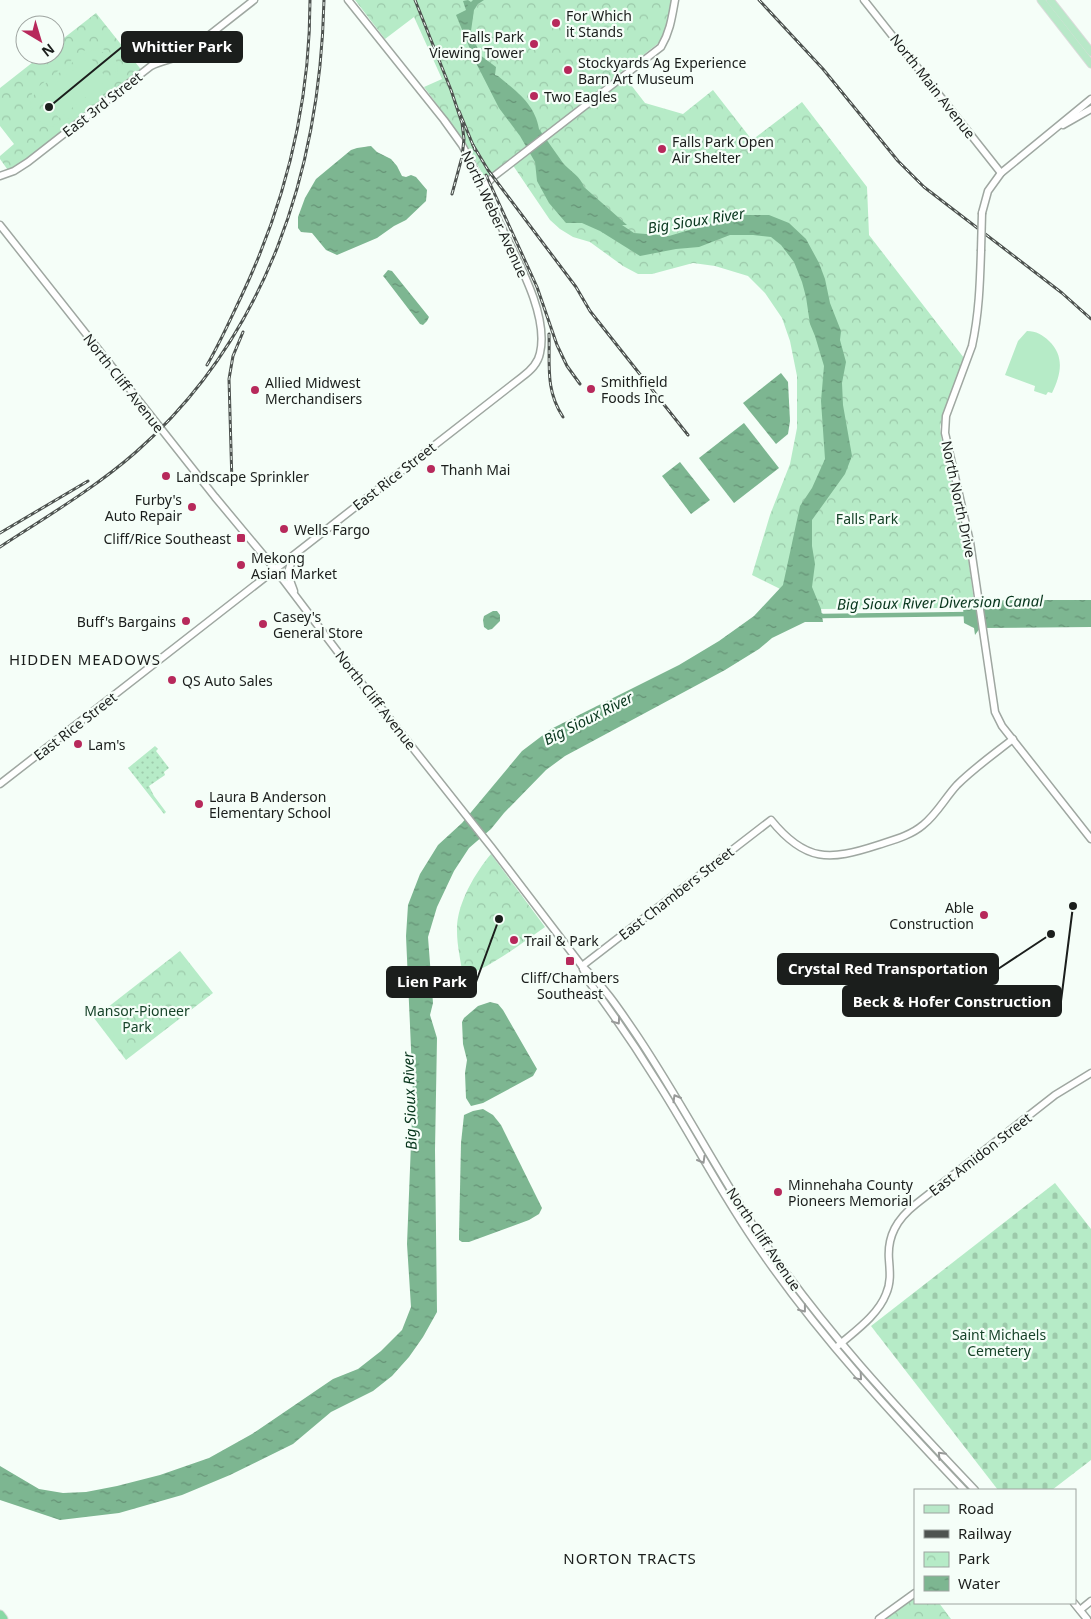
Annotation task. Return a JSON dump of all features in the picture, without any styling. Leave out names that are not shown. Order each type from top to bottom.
[{"type":"highway","points":[[0,1615],[3,1619]]},
{"type":"main road","name":"East 3rd Street","points":[[0,176],[14,171],[28,162],[151,66],[161,61],[179,57],[189,51],[254,0]]},
{"type":"main road","name":"North Weber Avenue","points":[[348,0],[451,130],[466,152],[529,289],[540,322],[542,335],[540,353],[535,365],[529,372]]},
{"type":"main road","points":[[483,188],[489,181],[661,47],[670,27],[675,0]]},
{"type":"main road","name":"North Main Avenue","points":[[864,0],[1001,173]]},
{"type":"main road","points":[[1042,0],[1091,64]]},
{"type":"main road","points":[[1050,0],[1091,52]]},
{"type":"main road","points":[[1057,128],[1071,114],[1091,99]]},
{"type":"main road","points":[[1057,128],[1091,109]]},
{"type":"main road","name":"North North Drive","points":[[1057,128],[1001,173],[988,191],[982,213],[978,314],[975,334],[946,416],[945,429],[970,542],[995,712],[998,720],[1012,739],[1091,839]]},
{"type":"main road","name":"North Cliff Avenue","points":[[0,225],[215,498],[275,569],[582,966],[595,978],[649,1054],[713,1162],[764,1242],[801,1293],[841,1344],[883,1392],[974,1489]]},
{"type":"main road","name":"East Rice Street","points":[[0,784],[529,372]]},
{"type":"main road","points":[[298,599],[289,577],[288,568],[303,547]]},
{"type":"main road","name":"East Chambers Street","points":[[582,966],[770,820],[793,843],[814,853],[829,856],[859,852],[902,837],[924,824],[958,784],[1012,739]]},
{"type":"main road","name":"North Cliff Avenue","points":[[582,966],[590,983],[656,1079],[744,1227],[793,1296],[879,1400],[963,1489]]},
{"type":"main road","name":"East Amidon Street","points":[[835,1349],[874,1313],[885,1297],[890,1275],[889,1252],[891,1237],[903,1215],[1055,1095],[1091,1074]]},
{"type":"main road","points":[[879,1619],[914,1594]]},
{"type":"main road","points":[[1080,1610],[1091,1601]]},
{"type":"main road","points":[[1075,1604],[1088,1619]]},
{"type":"green space","name":"Falls Park","points":[[355,0],[672,0],[666,32],[660,42],[621,72],[645,103],[683,114],[713,90],[752,140],[802,102],[867,187],[869,235],[964,358],[940,427],[968,556],[974,601],[967,605],[937,608],[821,609],[752,575],[770,515],[790,464],[797,428],[797,376],[790,341],[782,318],[765,293],[748,276],[715,266],[693,263],[652,274],[638,274],[623,266],[590,242],[573,237],[560,229],[550,220],[510,161],[488,178],[483,175],[465,142],[424,87],[442,79],[414,17],[385,39]]},
{"type":"green space","points":[[96,13],[143,72],[10,173],[0,159],[0,156],[14,144],[0,126],[0,88],[29,65],[65,65],[65,37]]},
{"type":"green space","points":[[100,48],[113,55],[118,67],[115,81],[111,88],[58,129],[57,127],[50,126],[43,124],[38,121],[32,111],[30,104],[33,91],[83,51]],"holes":[[[93,50],[105,53],[115,66],[115,77],[110,86],[69,118],[54,125],[47,125],[40,121],[32,107],[36,91],[82,55]]]},
{"type":"green space","points":[[90,57],[108,80],[59,118],[41,95]]},
{"type":"green space","points":[[1027,331],[1044,337],[1057,353],[1060,366],[1058,379],[1052,393],[1048,392],[1046,395],[1034,391],[1035,386],[1005,375],[1018,341]]},
{"type":"green space","points":[[155,746],[158,749],[156,751],[169,768],[164,772],[165,775],[149,786],[166,812],[164,814],[128,768]]},
{"type":"green space","points":[[491,854],[545,927],[495,961],[463,977],[457,937],[460,911],[473,880]]},
{"type":"green space","name":"Mansor-Pioneer Park","points":[[180,951],[213,993],[126,1060],[94,1018]]},
{"type":"green space","points":[[110,1013],[124,1031],[115,1037],[102,1020]]},
{"type":"green space","name":"Saint Michaels Cemetery","points":[[1055,1183],[1091,1229],[1091,1460],[1053,1489],[997,1489],[871,1326]]},
{"type":"green space","points":[[914,1594],[914,1604],[940,1604],[951,1619],[882,1619]]},
{"type":"water","name":"Big Sioux River","points":[[468,0],[471,2],[473,0],[484,0],[474,10],[471,31],[480,55],[496,67],[495,75],[524,99],[537,120],[539,129],[563,163],[578,177],[584,187],[627,225],[622,225],[634,233],[669,236],[740,215],[769,215],[789,223],[806,239],[819,263],[825,279],[830,303],[841,331],[840,340],[846,362],[842,383],[843,405],[852,456],[845,474],[812,520],[812,546],[815,564],[812,587],[821,609],[823,622],[805,622],[772,638],[759,649],[725,670],[565,756],[546,770],[491,829],[469,848],[454,871],[437,907],[428,937],[433,1003],[430,1015],[437,1038],[435,1150],[437,1312],[409,1357],[392,1376],[373,1391],[331,1412],[293,1444],[230,1475],[182,1495],[119,1513],[60,1520],[0,1500],[0,1466],[39,1489],[63,1493],[86,1492],[160,1475],[209,1458],[252,1434],[333,1379],[358,1369],[381,1351],[402,1330],[411,1307],[407,1244],[413,1093],[406,936],[408,905],[420,874],[438,845],[462,823],[522,751],[551,729],[679,665],[719,641],[754,616],[783,585],[800,506],[812,488],[825,459],[821,401],[824,366],[810,324],[802,282],[794,262],[781,245],[771,237],[730,235],[699,247],[640,256],[600,231],[582,223],[566,223],[549,203],[537,181],[535,162],[520,136],[499,108],[475,61],[456,15],[466,10],[463,1]]},
{"type":"water","points":[[371,146],[377,152],[391,159],[402,176],[411,175],[416,177],[427,190],[426,201],[406,220],[377,238],[337,255],[326,250],[312,233],[301,232],[298,228],[298,217],[305,198],[316,179],[351,150]]},
{"type":"water","points":[[388,270],[392,271],[429,317],[423,325],[420,324],[383,276]]},
{"type":"water","points":[[781,373],[788,382],[790,421],[788,434],[776,444],[743,403]]},
{"type":"water","points":[[744,423],[779,468],[734,503],[699,458]]},
{"type":"water","points":[[680,462],[710,500],[691,514],[662,476]]},
{"type":"water","points":[[1091,600],[1091,627],[980,628],[975,635],[974,628],[964,623],[963,606],[974,601]]},
{"type":"water","points":[[497,611],[500,615],[500,621],[492,629],[488,630],[484,627],[484,616]]},
{"type":"water","points":[[490,1002],[498,1004],[503,1010],[537,1069],[533,1076],[483,1103],[471,1106],[466,1098],[465,1073],[467,1060],[463,1044],[462,1022],[478,1006]]},
{"type":"water","points":[[483,1109],[493,1115],[501,1125],[542,1208],[539,1214],[529,1220],[469,1242],[462,1242],[459,1240],[459,1236],[461,1143],[464,1115]]},
{"type":"waterway","name":"Big Sioux River Diversion Canal","points":[[818,614],[823,616],[970,614]]},
{"type":"railway","points":[[207,365],[257,262],[282,189],[300,115],[309,39],[310,0]]},
{"type":"railway","points":[[0,547],[87,490],[136,452],[182,406],[220,356],[252,303],[278,247],[297,188],[311,126],[320,64],[324,0]]},
{"type":"railway","points":[[415,0],[451,90],[462,123],[464,139],[462,157],[452,194]]},
{"type":"railway","points":[[759,0],[823,69],[898,161],[924,187],[1062,293],[1091,319]]},
{"type":"railway","points":[[459,111],[475,150]]},
{"type":"railway","points":[[473,145],[488,170],[576,287],[590,311],[688,435]]},
{"type":"railway","points":[[486,175],[537,287],[557,345],[567,366],[580,384]]},
{"type":"railway","points":[[232,484],[229,379],[233,356],[243,332]]},
{"type":"railway","points":[[549,334],[551,387],[553,397],[563,417]]},
{"type":"railway","points":[[0,533],[88,481]]},
{"type":"place","name":"For Which it Stands","points":[[556,23]]},
{"type":"place","name":"Falls Park Viewing Tower","points":[[534,44]]},
{"type":"place","name":"Stockyards Ag Experience Barn Art Museum","points":[[568,70]]},
{"type":"place","name":"Two Eagles","points":[[534,96]]},
{"type":"place","name":"Whittier Park","points":[[49,107]]},
{"type":"place","name":"Falls Park Open Air Shelter","points":[[662,149]]},
{"type":"place","name":"Smithfield Foods Inc","points":[[591,389]]},
{"type":"place","name":"Allied Midwest Merchandisers","points":[[255,390]]},
{"type":"place","name":"Thanh Mai","points":[[431,469]]},
{"type":"place","name":"Landscape Sprinkler","points":[[166,476]]},
{"type":"place","name":"Furby's Auto Repair","points":[[192,507]]},
{"type":"place","name":"Wells Fargo","points":[[284,529]]},
{"type":"place","name":"Cliff/Rice Southeast","points":[[241,538]]},
{"type":"place","name":"Mekong Asian Market","points":[[241,565]]},
{"type":"place","name":"Buff's Bargains","points":[[186,621]]},
{"type":"place","name":"Casey's General Store","points":[[263,624]]},
{"type":"place","name":"QS Auto Sales","points":[[172,680]]},
{"type":"place","name":"Lam's","points":[[78,744]]},
{"type":"place","name":"Laura B Anderson Elementary School","points":[[199,804]]},
{"type":"place","name":"Beck & Hofer Construction","points":[[1073,906]]},
{"type":"place","name":"Able Construction","points":[[984,915]]},
{"type":"place","name":"Lien Park","points":[[499,919]]},
{"type":"place","name":"Crystal Red Transportation","points":[[1051,934]]},
{"type":"place","name":"Trail & Park","points":[[514,940]]},
{"type":"place","name":"Cliff/Chambers Southeast","points":[[570,961]]},
{"type":"place","name":"Minnehaha County Pioneers Memorial","points":[[778,1192]]},
{"type":"district","name":"HIDDEN MEADOWS","points":[[85,659]]},
{"type":"district","name":"NORTON TRACTS","points":[[630,1558]]}]
